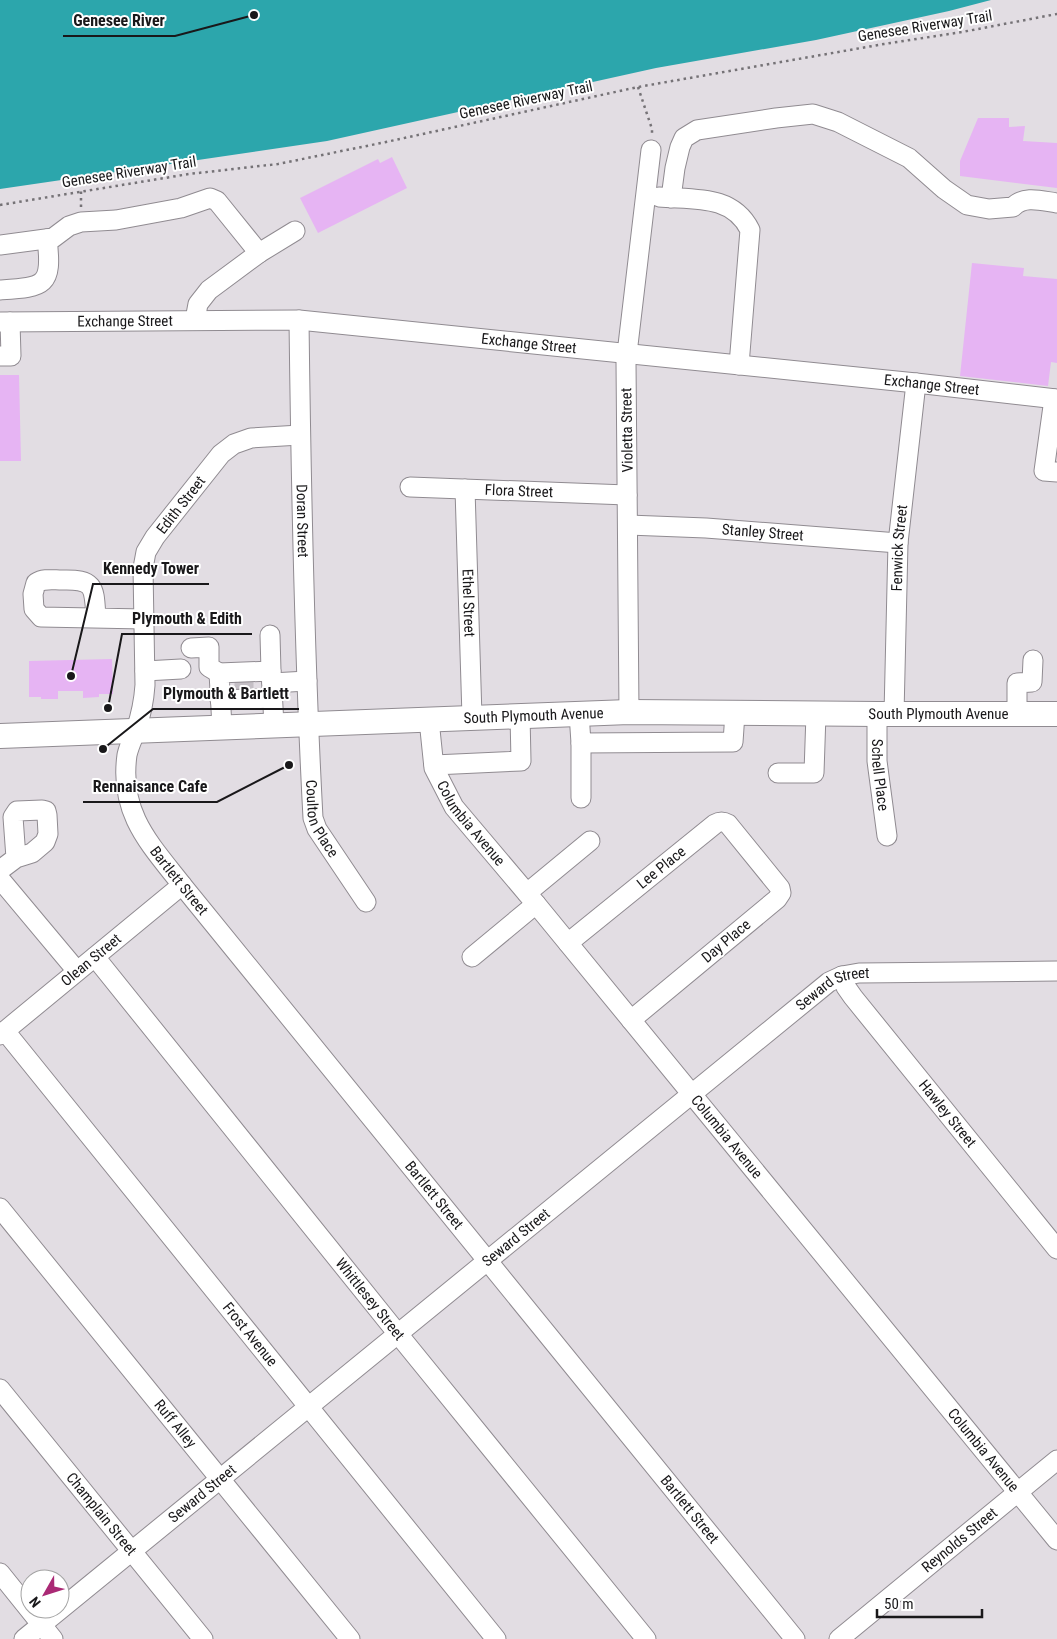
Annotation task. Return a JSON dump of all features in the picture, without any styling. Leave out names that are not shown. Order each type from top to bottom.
[{"type":"main road","name":"South Plymouth Avenue","points":[[3,736],[579,713],[1057,714]]},
{"type":"street","points":[[671,198],[680,147],[684,138],[697,130],[813,114],[838,122],[909,158],[944,189],[967,205],[989,209],[1013,207],[1018,202],[1024,200],[1057,203]]},
{"type":"street","name":"Violetta Street","points":[[629,712],[627,353],[651,150]]},
{"type":"street","points":[[646,196],[716,201],[734,209],[744,219],[750,230],[738,365]]},
{"type":"street","points":[[0,245],[47,239],[59,235],[70,226],[81,222],[116,220],[181,208],[210,198],[217,201],[259,253]]},
{"type":"street","points":[[195,320],[198,304],[205,294],[259,253],[295,232]]},
{"type":"street","points":[[0,290],[32,287],[42,282],[49,266],[47,239]]},
{"type":"street","name":"Exchange Street","points":[[5,322],[299,320],[1056,399]]},
{"type":"street","name":"Doran Street","points":[[299,320],[300,434],[308,724]]},
{"type":"street","points":[[0,356],[11,356],[5,322]]},
{"type":"street","name":"Fenwick Street","points":[[886,714],[898,543],[916,383]]},
{"type":"street","points":[[1056,399],[1053,439],[1044,470],[1057,472]]},
{"type":"street","name":"Edith Street","points":[[135,731],[144,699],[142,568],[146,552],[221,454],[234,444],[251,438],[300,434]]},
{"type":"street","name":"Flora Street","points":[[410,487],[627,494]]},
{"type":"street","name":"Ethel Street","points":[[464,489],[472,717]]},
{"type":"street","name":"Stanley Street","points":[[628,525],[706,528],[898,543]]},
{"type":"street","points":[[96,618],[144,619]]},
{"type":"street","points":[[270,635],[274,725]]},
{"type":"street","points":[[191,648],[210,647],[209,667],[244,686],[272,684]]},
{"type":"street","points":[[1017,714],[1017,683],[1032,682],[1032,660]]},
{"type":"street","points":[[145,671],[181,669]]},
{"type":"street","points":[[219,673],[222,728]]},
{"type":"street","points":[[220,700],[244,686],[307,681]]},
{"type":"street","points":[[579,713],[581,798]]},
{"type":"street","points":[[581,743],[733,742],[735,713]]},
{"type":"street","points":[[778,774],[814,773],[816,714]]},
{"type":"street","name":"Schell Place","points":[[886,714],[877,760],[887,836]]},
{"type":"street","points":[[434,765],[521,760],[520,715]]},
{"type":"street","name":"Columbia Avenue","points":[[429,720],[434,768],[454,807],[568,943],[1057,1540]]},
{"type":"street","name":"Coulton Place","points":[[308,724],[315,824],[366,902]]},
{"type":"street","name":"Bartlett Street","points":[[135,731],[127,755],[127,789],[131,810],[143,834],[182,885],[795,1639]]},
{"type":"street","name":"Lee Place","points":[[568,943],[719,821],[728,824],[751,853]]},
{"type":"street","points":[[472,957],[590,841]]},
{"type":"street","name":"Day Place","points":[[631,1020],[777,899],[781,893],[780,888],[751,853]]},
{"type":"street","points":[[0,870],[16,858]]},
{"type":"street","points":[[0,879],[77,972]]},
{"type":"street","name":"Olean Street","points":[[2,1033],[182,885]]},
{"type":"street","name":"Whittlesey Street","points":[[95,957],[646,1639]]},
{"type":"street","name":"Seward Street","points":[[24,1639],[47,1632],[132,1551],[823,986],[842,976],[859,973],[1057,971]]},
{"type":"street","name":"Hawley Street","points":[[842,976],[846,987],[853,997],[1057,1249]]},
{"type":"street","name":"Frost Avenue","points":[[2,1033],[496,1639]]},
{"type":"street","name":"Ruff Alley","points":[[0,1208],[350,1639]]},
{"type":"street","name":"Champlain Street","points":[[0,1389],[203,1639]]},
{"type":"street","name":"Reynolds Street","points":[[840,1639],[1057,1460]]},
{"type":"street","points":[[0,1573],[47,1632]]},
{"type":"path","name":"Genesee Riverway Trail","points":[[0,205],[189,174],[278,164],[638,87],[1057,14]]},
{"type":"path","points":[[638,87],[652,129],[651,150]]},
{"type":"water","points":[[0,0],[991,0],[816,40],[656,68],[327,141],[0,189]]},
{"type":"building","points":[[978,118],[1009,118],[1009,127],[1025,126],[1023,141],[1057,143],[1057,188],[960,176],[960,161]]},
{"type":"building","points":[[392,157],[407,188],[318,233],[300,198],[378,159],[380,163]]},
{"type":"building","points":[[972,263],[1024,268],[1023,276],[1057,279],[1057,363],[1051,362],[1048,386],[960,376]]},
{"type":"building","points":[[0,375],[19,375],[21,461],[0,461]]},
{"type":"building","points":[[112,659],[113,694],[99,694],[99,697],[83,698],[83,691],[58,691],[58,699],[29,697],[29,661]]},
{"type":"tunnel","points":[[244,678],[244,694]]},
{"type":"place","name":"Genesee River","points":[[254,15]]},
{"type":"place","name":"Kennedy Tower","points":[[71,676]]},
{"type":"place","name":"Plymouth & Edith","points":[[108,708]]},
{"type":"place","name":"Plymouth & Bartlett","points":[[103,749]]},
{"type":"place","name":"Rennaisance Cafe","points":[[289,765]]}]
